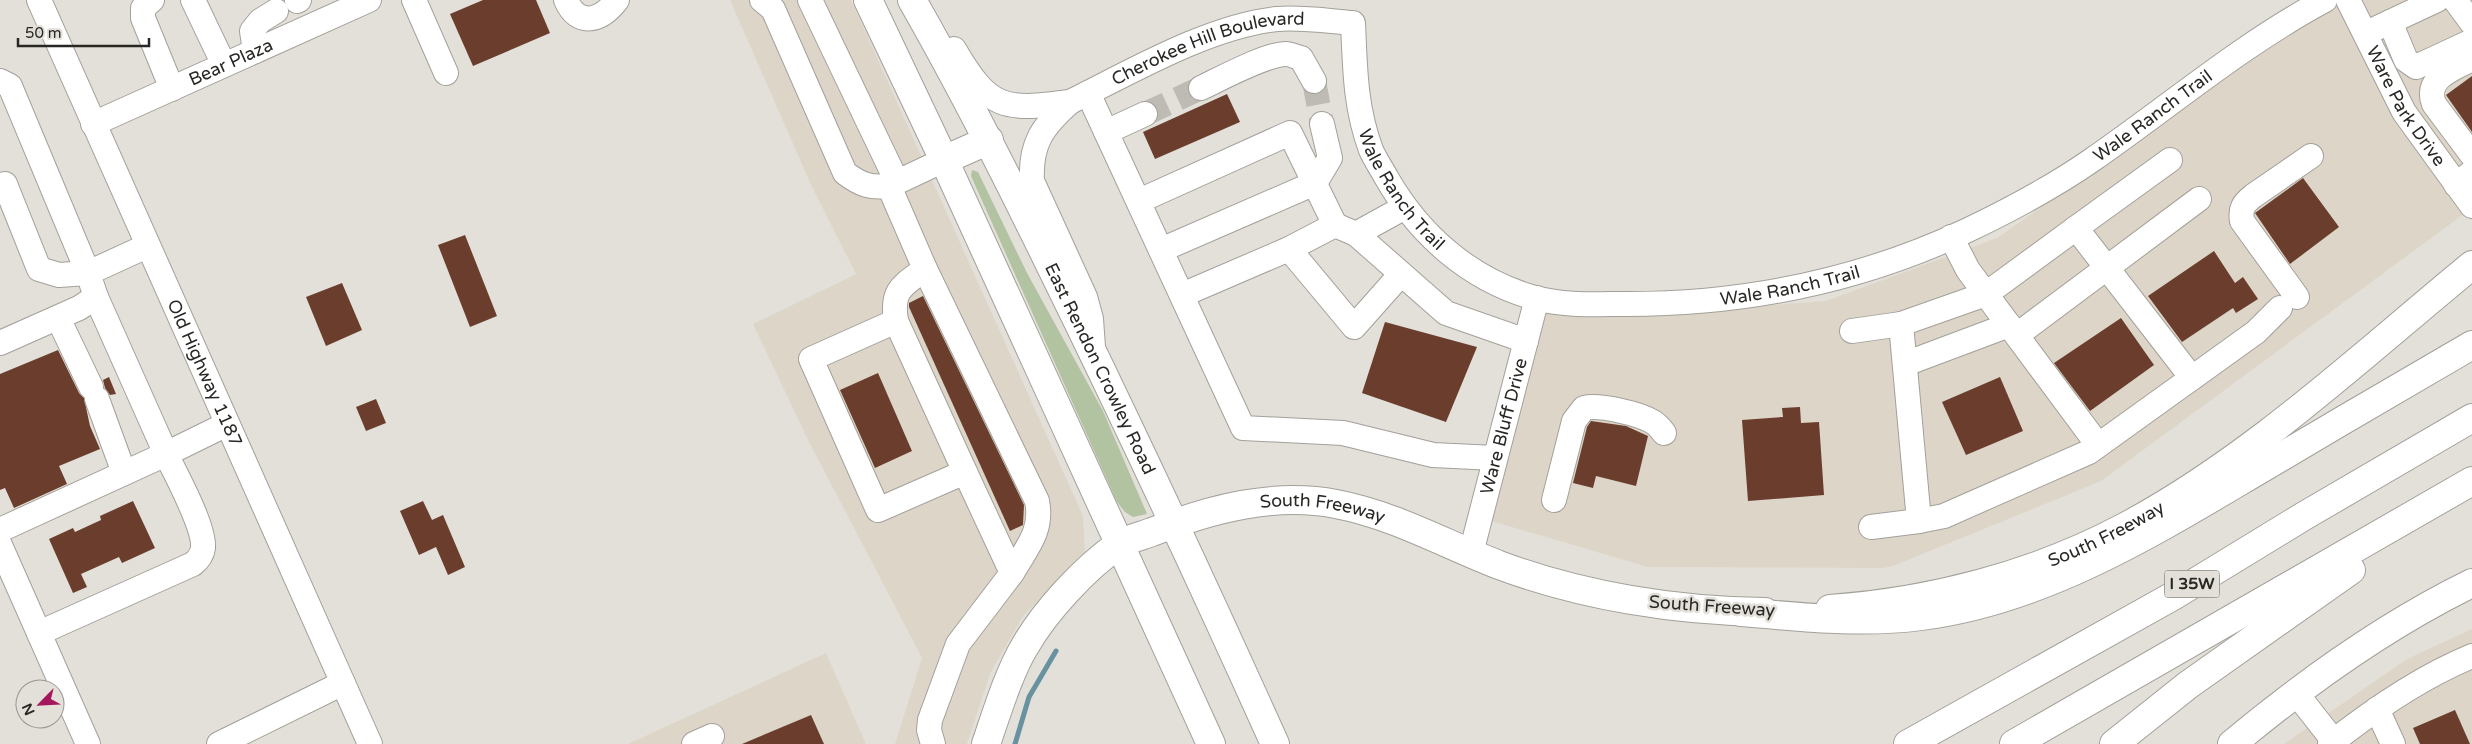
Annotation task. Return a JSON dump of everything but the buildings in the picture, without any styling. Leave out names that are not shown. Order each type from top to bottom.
[{"type":"main road","points":[[868,0],[944,160],[1210,744]]},
{"type":"main road","name":"East Rendon Crowley Road","points":[[912,0],[989,140],[1093,353],[1175,523],[1275,744]]},
{"type":"main road","points":[[944,160],[989,140]]},
{"type":"main road","name":"South Freeway","points":[[986,744],[1024,647],[1044,617],[1085,574],[1119,544],[1175,523],[1228,507],[1263,502],[1300,501],[1334,503],[1370,511],[1471,553],[1542,578],[1602,594],[1657,604],[1741,612],[1792,612],[1892,603],[1939,594],[2025,570],[2069,553],[2122,528],[2217,470],[2291,414],[2472,265]]},
{"type":"main road","points":[[1741,612],[1828,620],[1871,621],[1921,616],[1991,602],[2055,580],[2111,554],[2186,513],[2472,345]]},
{"type":"main road","name":"I 35W","points":[[1908,744],[2173,596],[2304,516],[2472,418]]},
{"type":"main road","points":[[2014,744],[2472,481]]},
{"type":"main road","points":[[2114,744],[2188,685],[2472,485]]},
{"type":"main road","points":[[2232,744],[2296,693],[2373,640],[2442,598],[2472,583]]},
{"type":"street","name":"Old Highway 1187","points":[[38,0],[370,744]]},
{"type":"street","points":[[152,0],[143,8],[143,18],[172,89]]},
{"type":"street","points":[[192,0],[224,66]]},
{"type":"street","name":"Bear Plaza","points":[[93,124],[255,51],[336,6],[369,0]]},
{"type":"street","points":[[414,0],[446,73]]},
{"type":"street","points":[[566,0],[575,16],[582,19],[590,18],[608,10],[617,0]]},
{"type":"street","points":[[798,0],[768,5],[845,173],[860,184],[873,188],[893,184],[944,160]]},
{"type":"street","points":[[810,0],[893,184],[925,269],[1037,500],[1040,516],[1038,527],[1012,573],[958,644],[930,720],[929,730],[933,744]]},
{"type":"street","name":"Cherokee Hill Boulevard","points":[[919,0],[941,28],[969,76],[983,93],[1000,103],[1034,107],[1079,98]]},
{"type":"street","name":"Wale Ranch Trail","points":[[1353,23],[1357,102],[1372,152],[1405,207],[1429,235],[1462,264],[1497,284],[1537,298],[1582,304],[1646,304],[1743,296],[1847,276],[1910,255],[1951,237],[2033,196],[2089,162],[2247,46],[2325,0]]},
{"type":"street","name":"Ware Park Drive","points":[[2348,0],[2404,112],[2464,179],[2472,206]]},
{"type":"street","points":[[2365,34],[2437,0]]},
{"type":"street","points":[[2455,0],[2472,23]]},
{"type":"street","points":[[255,51],[252,31],[260,21],[276,11]]},
{"type":"street","name":"Cherokee Hill Boulevard","points":[[1093,353],[1091,319],[1085,297],[1032,181],[1031,162],[1037,140],[1051,119],[1079,98],[1219,32],[1253,23],[1279,19],[1353,23]]},
{"type":"street","points":[[2390,22],[2406,60],[2416,67],[2472,41]]},
{"type":"street","points":[[1201,88],[1254,64],[1287,54],[1301,58],[1314,81]]},
{"type":"street","points":[[2472,59],[2438,78],[2432,86],[2431,96],[2434,104],[2472,155]]},
{"type":"street","points":[[0,80],[10,86],[88,273],[96,297],[200,529],[203,548],[199,558],[193,564],[39,633]]},
{"type":"street","points":[[1079,98],[1106,132],[1162,250],[1242,428],[1342,433],[1433,455],[1495,458]]},
{"type":"street","points":[[1106,132],[1145,114]]},
{"type":"street","points":[[1162,250],[1315,183],[1330,158],[1322,124]]},
{"type":"street","points":[[1139,201],[1290,133],[1315,183],[1345,229],[1401,274],[1446,314],[1526,341]]},
{"type":"street","points":[[1871,527],[1944,516],[2088,452],[2256,332],[2289,303],[2242,221],[2240,211],[2252,196],[2311,156]]},
{"type":"street","points":[[1852,331],[1901,324],[1986,294],[2170,160]]},
{"type":"street","points":[[5,184],[39,269],[59,275],[88,273],[147,246]]},
{"type":"street","points":[[1904,364],[2013,330],[2108,268],[2199,200]]},
{"type":"street","points":[[1182,295],[1289,249],[1405,207]]},
{"type":"street","points":[[2076,228],[2192,378]]},
{"type":"street","points":[[1951,237],[1968,270],[2098,445]]},
{"type":"street","points":[[1289,249],[1354,327],[1401,274]]},
{"type":"street","points":[[925,269],[899,288],[894,307],[896,321],[1012,573]]},
{"type":"street","points":[[0,343],[58,318],[96,297]]},
{"type":"street","name":"Ware Bluff Drive","points":[[1471,553],[1537,298]]},
{"type":"street","points":[[58,318],[94,393],[124,474]]},
{"type":"street","points":[[896,321],[811,360],[878,510],[965,472]]},
{"type":"street","points":[[1901,324],[1919,521]]},
{"type":"street","points":[[1554,500],[1574,421],[1584,408],[1600,406],[1649,420],[1660,426],[1664,433]]},
{"type":"street","points":[[0,530],[124,474],[227,424]]},
{"type":"street","points":[[0,545],[88,744]]},
{"type":"street","points":[[2296,693],[2333,743],[2377,709],[2432,675],[2472,656]]},
{"type":"street","points":[[219,744],[343,683]]},
{"type":"street","points":[[2377,709],[2393,744]]},
{"type":"shaded area","points":[[730,0],[851,0],[1083,516],[1085,553],[1023,616],[990,674],[967,744],[895,744],[922,658],[808,440],[753,324],[856,274],[811,185]]},
{"type":"shaded area","points":[[2341,0],[2472,0],[2472,208],[2101,481],[1893,566],[1883,568],[1648,567],[1488,520],[1543,312],[1663,313],[1826,301],[1997,238],[2100,166],[2237,63]]},
{"type":"shaded area","points":[[2472,629],[2472,744],[2284,744],[2407,659]]},
{"type":"shaded area","points":[[826,653],[866,744],[628,744]]},
{"type":"green space","points":[[972,170],[978,172],[1027,273],[1103,411],[1147,514],[1133,517],[1125,512],[1117,502],[971,176]]},
{"type":"waterway","points":[[1015,744],[1029,697],[1056,651]]},
{"type":"tunnel","points":[[1314,81],[1322,124]]},
{"type":"tunnel","points":[[1145,114],[1201,88]]}]
